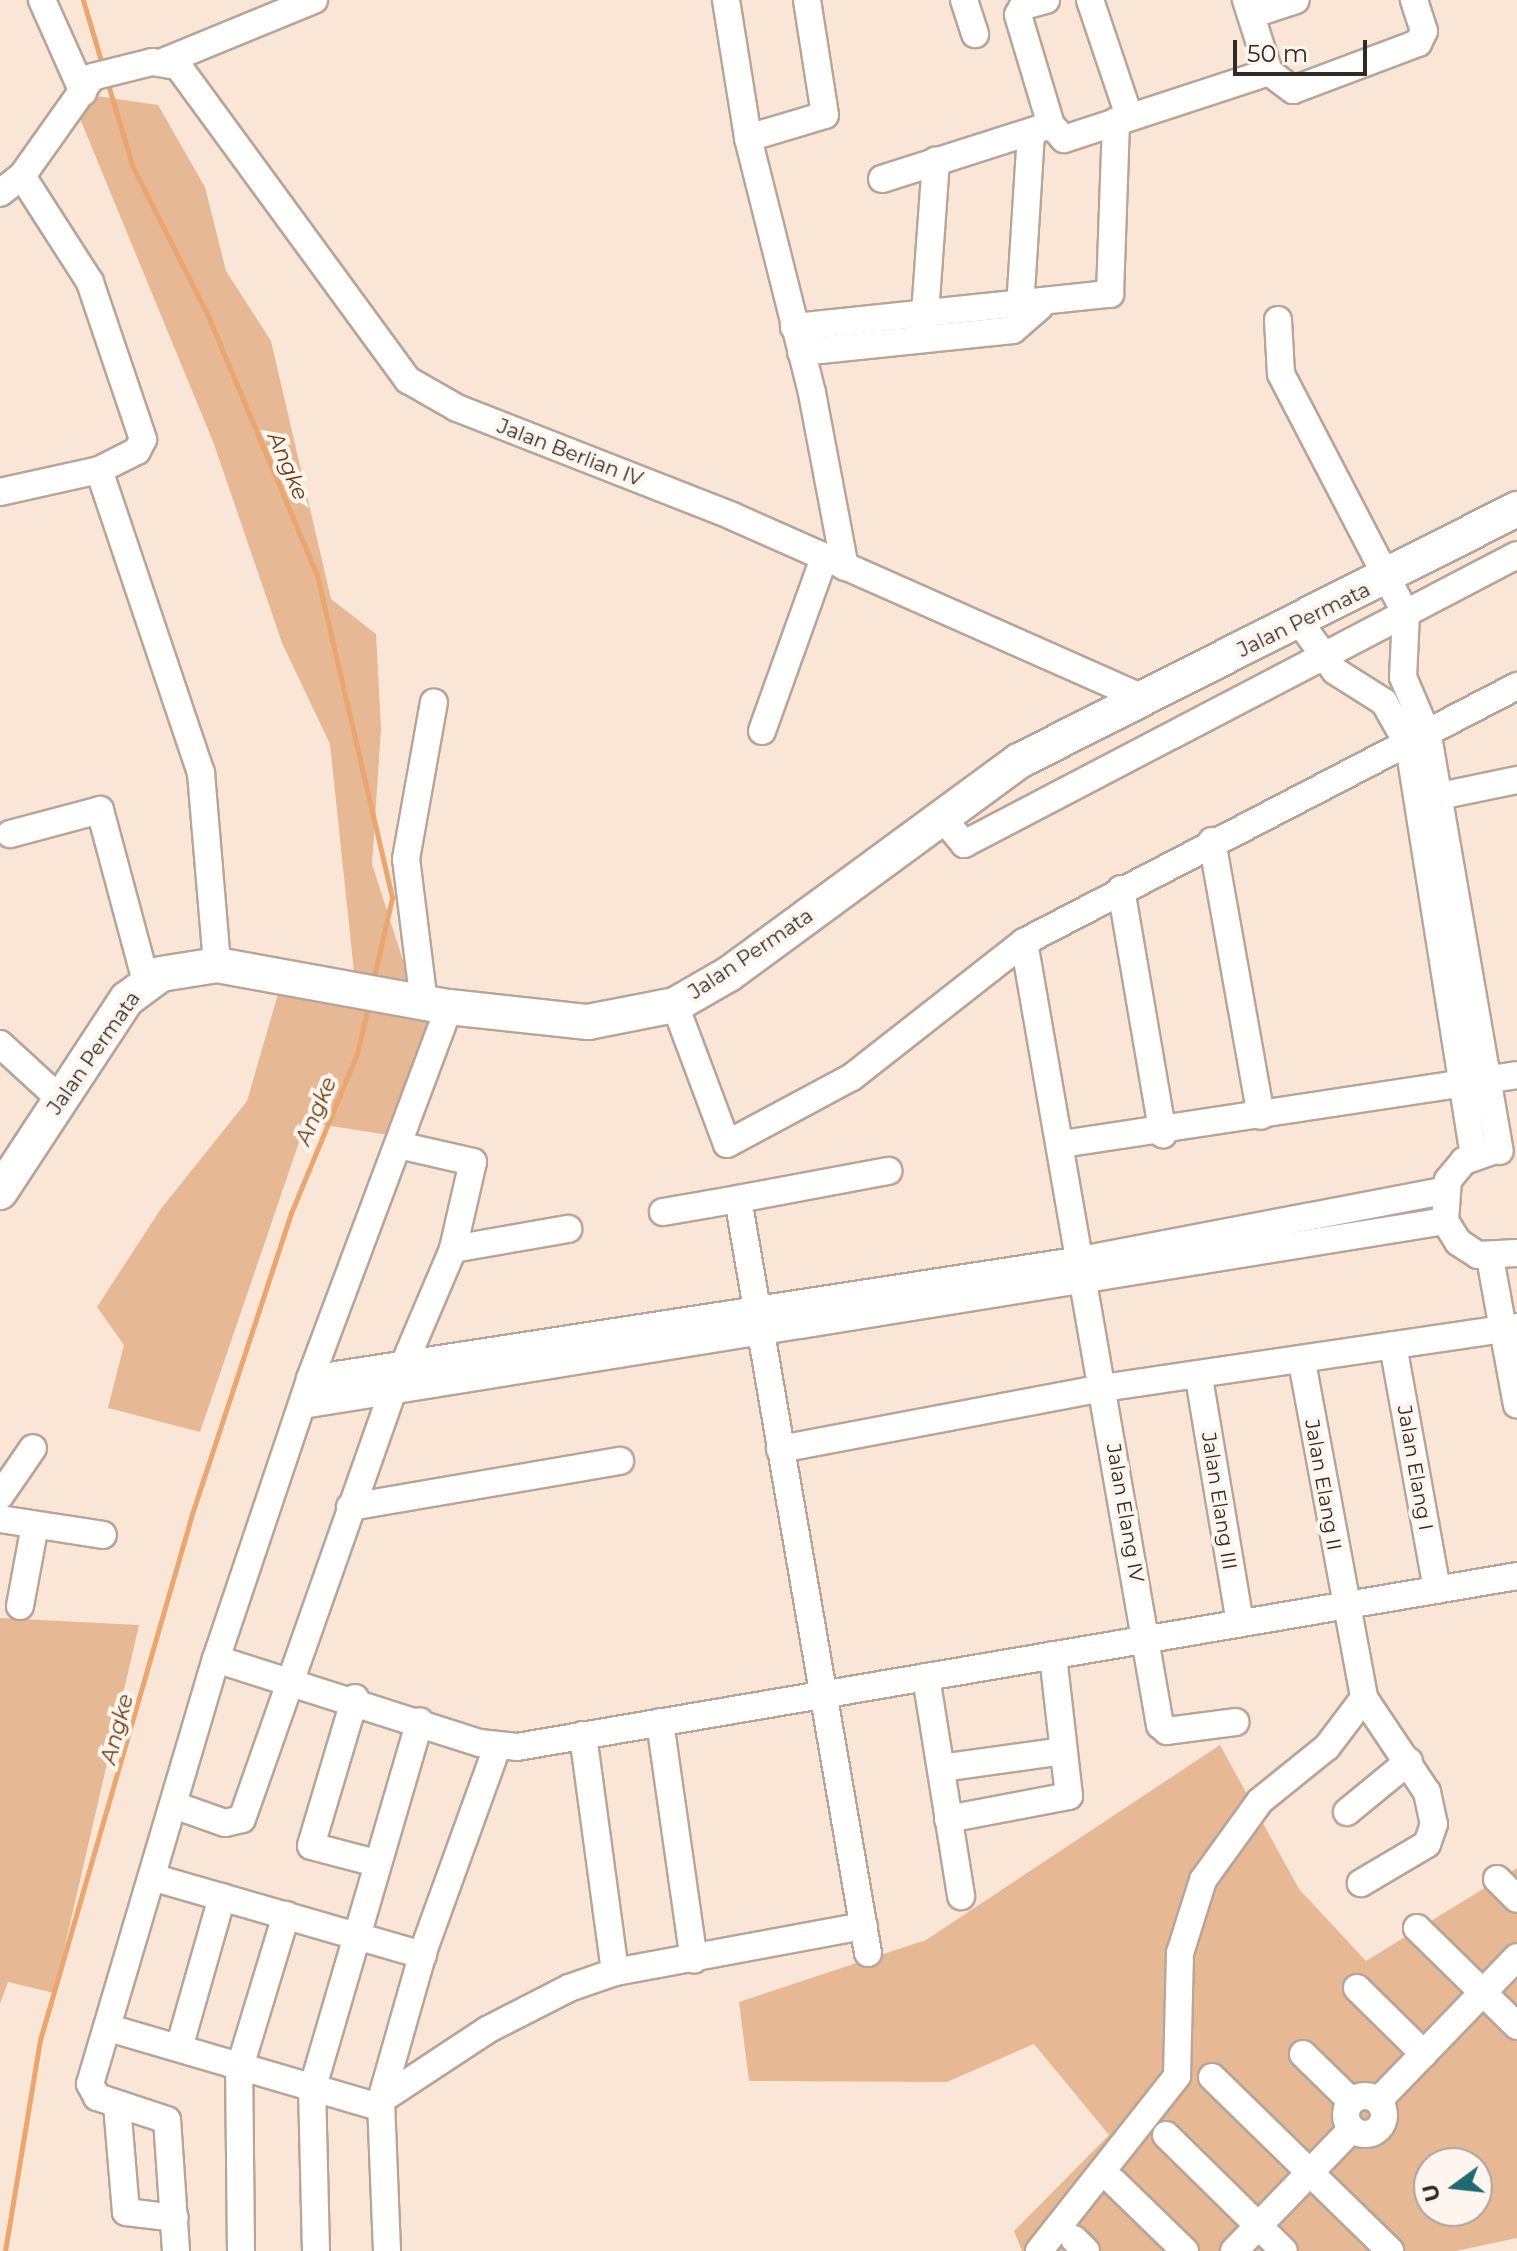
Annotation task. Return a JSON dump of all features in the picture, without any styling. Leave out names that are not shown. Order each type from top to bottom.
[{"type":"main road","name":"Jalan Permata","points":[[0,1192],[60,1099],[146,982],[174,969],[217,965],[426,1003],[588,1022],[675,1005],[729,974],[940,815],[1049,744],[1301,624],[1517,509]]},
{"type":"street","points":[[42,0],[87,85]]},
{"type":"street","points":[[0,193],[22,176],[87,85],[165,61],[314,0]]},
{"type":"street","points":[[726,0],[748,138],[797,339],[835,562],[762,731]]},
{"type":"street","points":[[748,138],[825,115],[807,0]]},
{"type":"street","points":[[964,0],[975,34]]},
{"type":"street","points":[[797,339],[924,326],[1013,330],[1030,308],[1041,129],[1018,15],[1023,6],[1046,0]]},
{"type":"street","points":[[1030,308],[1113,290],[1123,119],[1090,0]]},
{"type":"street","points":[[1296,0],[1249,7],[1269,72],[1293,90],[1418,43],[1424,31],[1414,0]]},
{"type":"street","name":"Jalan Berlian IV","points":[[165,61],[188,74],[408,380],[457,408],[835,562],[1142,698]]},
{"type":"street","points":[[882,179],[1041,129],[1064,139],[1269,72]]},
{"type":"street","points":[[924,326],[936,160]]},
{"type":"street","points":[[0,492],[99,470],[142,446],[141,424],[90,282],[22,176]]},
{"type":"street","points":[[1082,1271],[1444,1191],[1497,1154],[1476,1083],[1419,741],[1403,677],[1406,614],[1391,576],[1281,374],[1278,320]]},
{"type":"street","points":[[99,470],[201,773],[217,965]]},
{"type":"street","points":[[940,815],[964,844],[1196,718],[1517,555]]},
{"type":"street","points":[[1301,624],[1323,654],[1351,683],[1377,694],[1419,741],[1440,796],[1476,1083]]},
{"type":"street","points":[[1187,676],[1196,718]]},
{"type":"street","points":[[675,1005],[727,1144],[852,1077],[1024,942],[1212,841],[1419,741],[1517,686]]},
{"type":"street","points":[[176,2251],[167,2120],[117,2105],[90,2090],[216,1659],[310,1379],[398,1145],[426,1003],[406,859],[434,702]]},
{"type":"street","points":[[1440,796],[1517,780]]},
{"type":"street","points":[[10,834],[100,810],[146,982]]},
{"type":"street","points":[[1212,841],[1261,1116]]},
{"type":"street","points":[[1121,889],[1163,1134]]},
{"type":"street","name":"Jalan Elang IV","points":[[1024,942],[1062,1144],[1162,1730],[1235,1722]]},
{"type":"street","points":[[0,1044],[60,1099]]},
{"type":"street","points":[[1062,1144],[1163,1134],[1517,1075]]},
{"type":"street","points":[[174,1805],[225,1823],[242,1819],[294,1680],[350,1507],[393,1390],[453,1249],[473,1162],[398,1145]]},
{"type":"street","points":[[663,1212],[888,1171]]},
{"type":"street","points":[[1444,1191],[1445,1221],[1467,1250],[1510,1259],[1510,1328],[1517,1405]]},
{"type":"street","points":[[109,2028],[179,2048],[239,2070],[380,2104],[531,2004],[615,1972],[866,1940],[738,1199]]},
{"type":"street","points":[[310,1379],[759,1321],[1082,1271],[1445,1221]]},
{"type":"street","points":[[453,1249],[568,1229]]},
{"type":"street","points":[[303,1405],[759,1321]]},
{"type":"street","points":[[780,1449],[1103,1388],[1199,1378],[1510,1328]]},
{"type":"street","name":"Jalan Elang I","points":[[1393,1345],[1437,1590]]},
{"type":"street","name":"Jalan Elang II","points":[[1302,1362],[1364,1698]]},
{"type":"street","name":"Jalan Elang III","points":[[1199,1378],[1240,1623]]},
{"type":"street","points":[[0,1496],[33,1448]]},
{"type":"street","points":[[350,1507],[620,1461]]},
{"type":"street","points":[[0,1519],[103,1535]]},
{"type":"street","points":[[20,1606],[35,1525]]},
{"type":"street","points":[[216,1659],[355,1698],[497,1747],[1147,1638],[1346,1608],[1517,1576]]},
{"type":"street","points":[[948,1819],[1066,1800],[1053,1655]]},
{"type":"street","points":[[926,1677],[961,1896]]},
{"type":"street","points":[[355,1698],[311,1846],[376,1863]]},
{"type":"street","points":[[1039,2251],[1177,2076],[1180,1953],[1203,1880],[1260,1801],[1327,1747],[1364,1698],[1409,1761],[1432,1808],[1432,1835],[1361,1883]]},
{"type":"street","points":[[316,2251],[312,2090],[420,1721]]},
{"type":"street","points":[[660,1722],[694,1960]]},
{"type":"street","points":[[583,1735],[615,1972]]},
{"type":"street","points":[[387,2251],[380,2104],[423,1955],[497,1747]]},
{"type":"street","points":[[941,1768],[1063,1751]]},
{"type":"street","points":[[1347,1812],[1409,1761]]},
{"type":"street","points":[[152,1877],[423,1955]]},
{"type":"street","points":[[1497,1879],[1517,1899]]},
{"type":"street","points":[[179,2048],[222,1897]]},
{"type":"street","points":[[241,2251],[239,2070],[286,1915]]},
{"type":"street","points":[[1417,1928],[1517,2026]]},
{"type":"street","points":[[1303,2054],[1351,2101],[1378,2101],[1517,1957]]},
{"type":"street","points":[[1357,1988],[1424,2054]]},
{"type":"street","points":[[1212,2077],[1390,2251]]},
{"type":"street","points":[[1351,2101],[1346,2118],[1352,2129]]},
{"type":"street","points":[[1234,2251],[1352,2129],[1379,2128],[1384,2117],[1378,2101]]},
{"type":"street","points":[[117,2105],[126,2212],[175,2218]]},
{"type":"street","points":[[1166,2135],[1284,2251]]},
{"type":"street","points":[[1114,2182],[1185,2251]]},
{"type":"shaded area","points":[[69,92],[158,105],[205,187],[226,271],[271,341],[331,599],[376,634],[381,729],[372,864],[408,976],[455,993],[401,1137],[306,1122],[200,1432],[108,1408],[124,1345],[97,1307],[160,1210],[247,1101],[285,970],[354,972],[330,744],[282,643],[214,444]]},
{"type":"shaded area","points":[[0,1618],[139,1625],[54,1993],[8,1982],[0,2004]]},
{"type":"shaded area","points":[[1220,1745],[1299,1889],[1366,1961],[1517,1868],[1517,2238],[1456,2251],[1022,2251],[1014,2231],[1109,2135],[1034,2044],[947,2082],[749,2081],[739,2002],[926,1940]]},
{"type":"waterway","name":"Angke","points":[[83,0],[102,64]]},
{"type":"waterway","name":"Angke","points":[[107,81],[132,165],[208,316],[317,575],[392,898],[373,981]]},
{"type":"waterway","name":"Angke","points":[[5,2251],[40,2040],[192,1514],[291,1213],[357,1054],[369,1003]]}]
